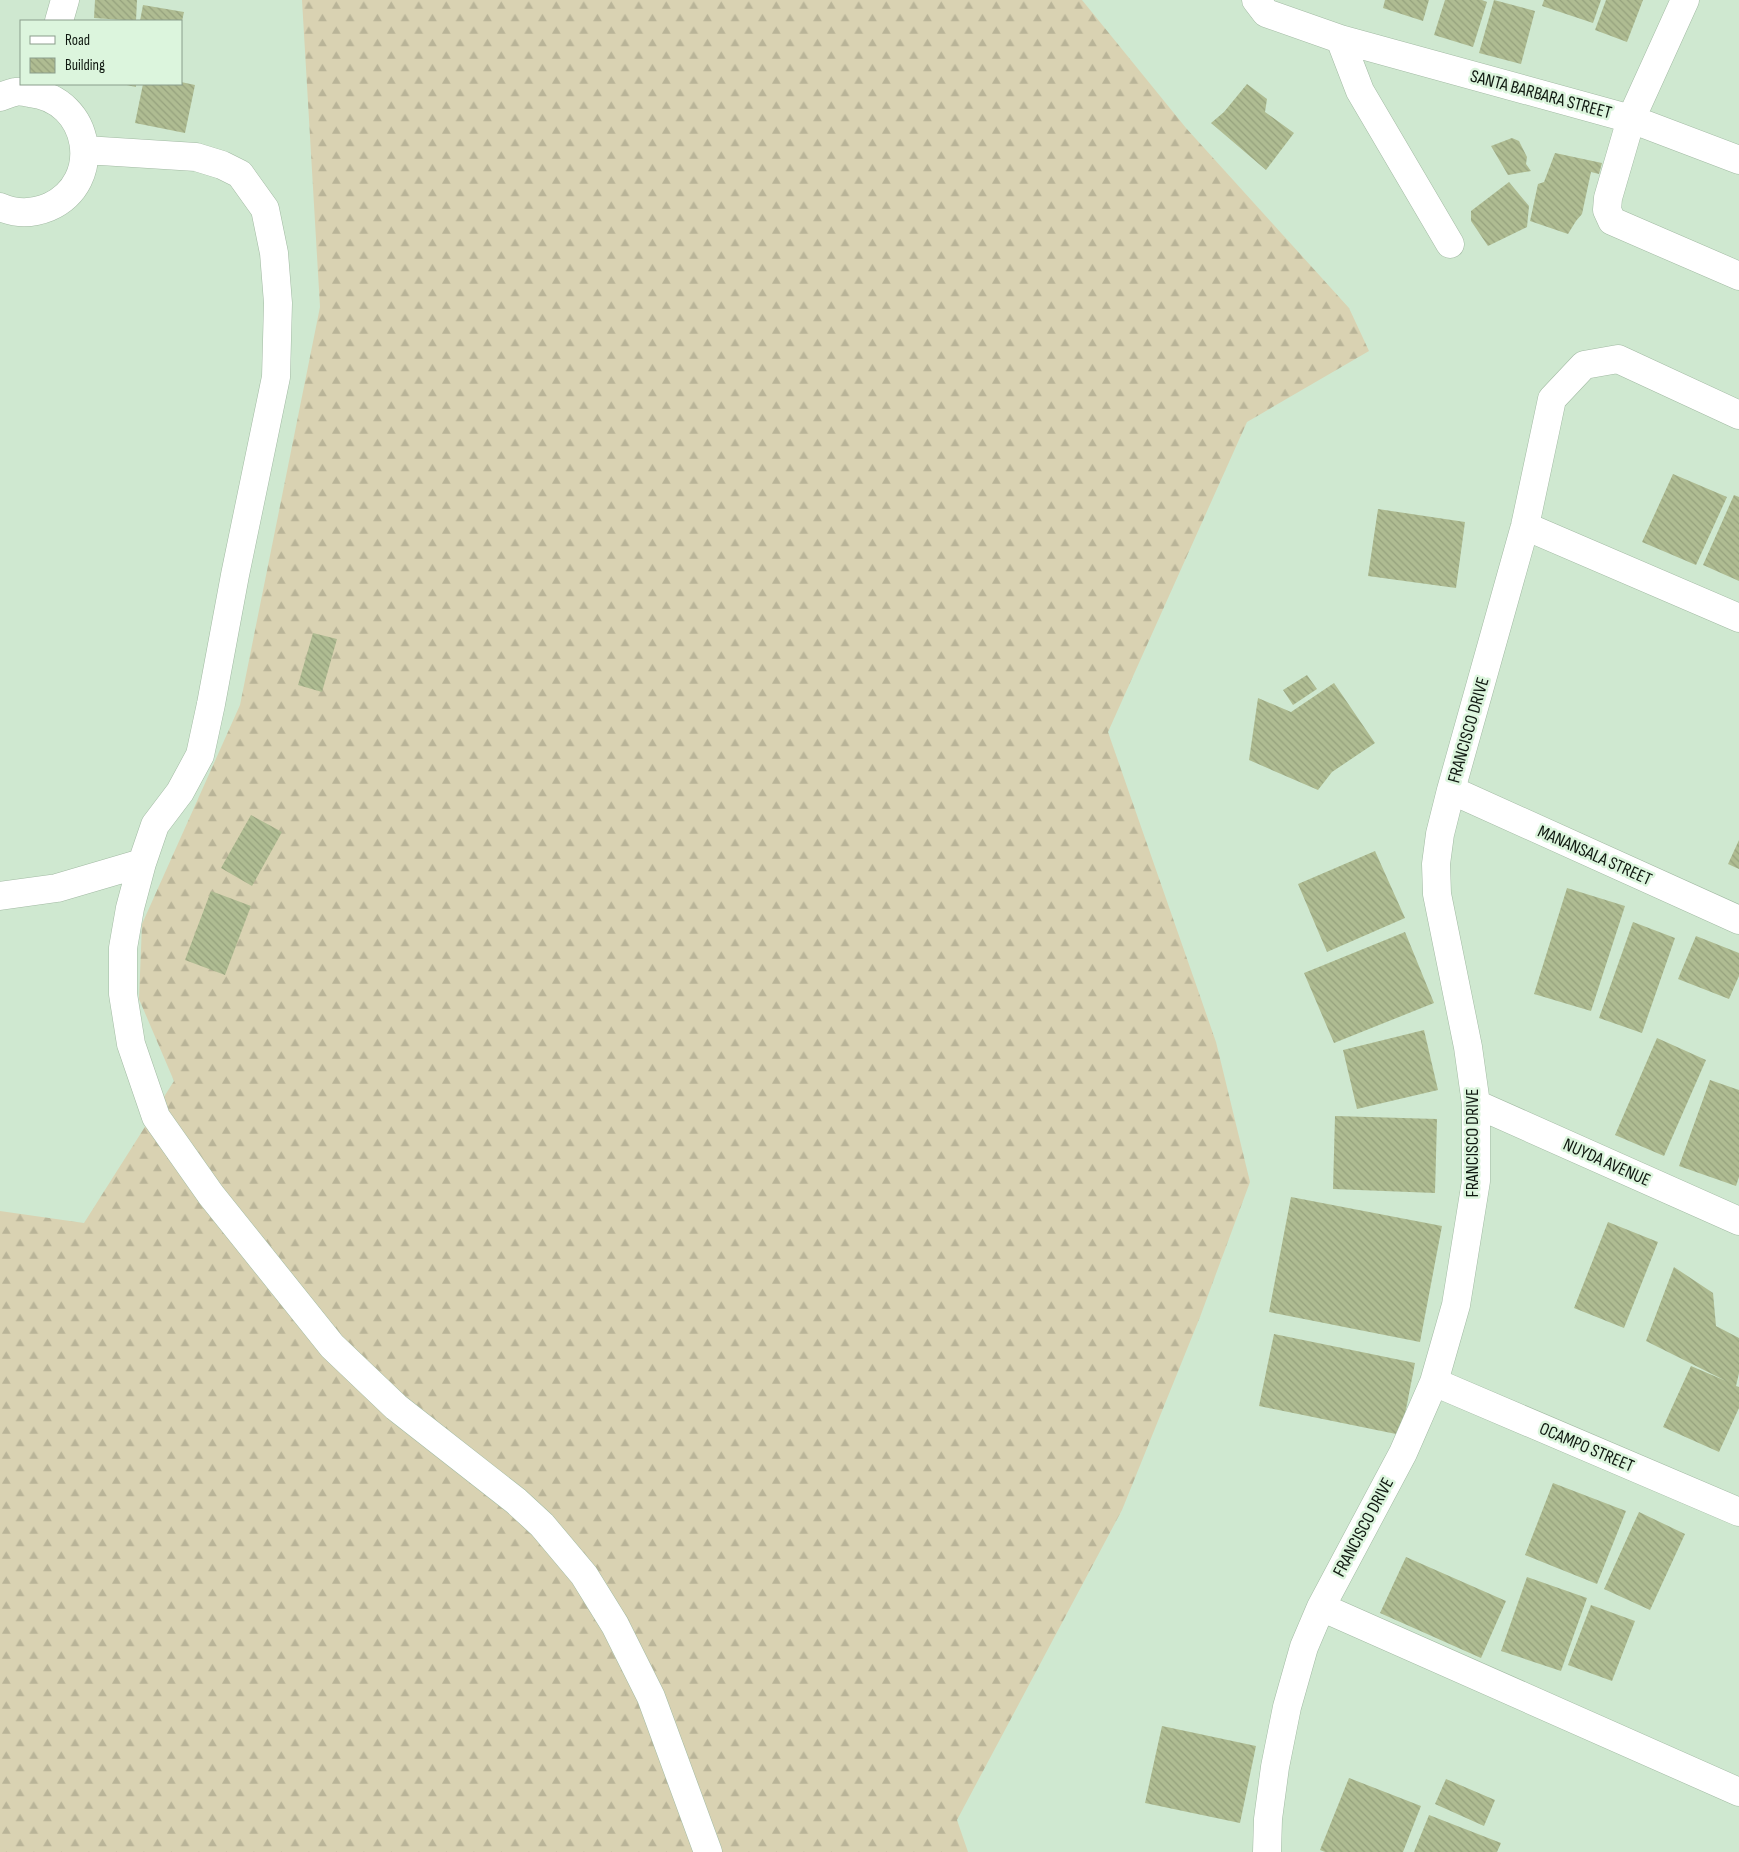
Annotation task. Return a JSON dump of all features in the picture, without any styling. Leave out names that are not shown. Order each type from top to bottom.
[{"type":"street","points":[[60,20],[66,0]]},
{"type":"street","name":"SANTA BARBARA STREET","points":[[1256,0],[1266,12],[1340,39],[1631,119],[1739,160]]},
{"type":"street","points":[[1685,0],[1631,119],[1606,210],[1612,221],[1739,276]]},
{"type":"street","points":[[1340,39],[1360,91],[1450,244]]},
{"type":"street","points":[[0,97],[16,91],[42,89],[72,115],[81,131],[85,150],[83,166],[78,181],[56,203],[41,210],[25,213],[10,211],[0,207]]},
{"type":"street","points":[[85,150],[196,157],[222,165],[240,174],[265,209],[274,254],[278,303],[276,377],[200,755],[180,792],[155,825],[130,908],[123,948],[123,994],[131,1044],[156,1117],[211,1195],[332,1346],[396,1407],[516,1501],[542,1525],[584,1575],[615,1625],[651,1697],[708,1852]]},
{"type":"street","name":"FRANCISCO DRIVE","points":[[1267,1852],[1268,1819],[1275,1767],[1287,1707],[1304,1647],[1321,1606],[1403,1453],[1434,1382],[1456,1304],[1476,1181],[1476,1104],[1468,1048],[1437,894],[1436,864],[1440,834],[1451,790],[1525,526],[1552,399],[1584,366],[1618,359],[1739,415]]},
{"type":"street","points":[[1525,526],[1739,618]]},
{"type":"street","name":"MANANSALA STREET","points":[[1451,790],[1739,920]]},
{"type":"street","points":[[0,896],[57,888],[142,863]]},
{"type":"street","name":"NUYDA AVENUE","points":[[1476,1104],[1739,1221]]},
{"type":"street","name":"OCAMPO STREET","points":[[1434,1382],[1739,1512]]},
{"type":"street","points":[[1321,1606],[1739,1792]]},
{"type":"green space","points":[[302,0],[1082,0],[1186,128],[1349,308],[1369,351],[1247,422],[1108,732],[1216,1042],[1250,1182],[1200,1317],[1122,1510],[957,1820],[968,1852],[0,1852],[0,1211],[84,1223],[174,1081],[139,999],[142,924],[240,705],[320,307]]},
{"type":"building","points":[[95,0],[137,0],[136,20],[94,18]]},
{"type":"building","points":[[1385,0],[1429,0],[1423,21],[1383,8]]},
{"type":"building","points":[[1445,0],[1482,0],[1487,2],[1473,47],[1434,35]]},
{"type":"building","points":[[1494,0],[1535,11],[1521,64],[1479,53]]},
{"type":"building","points":[[1544,0],[1601,0],[1593,23],[1542,6]]},
{"type":"building","points":[[1606,0],[1643,0],[1627,42],[1595,30]]},
{"type":"building","points":[[143,5],[184,12],[182,21],[140,20]]},
{"type":"building","points":[[182,82],[195,85],[185,133],[135,123],[143,85],[182,85]]},
{"type":"building","points":[[1247,84],[1267,99],[1265,112],[1294,133],[1266,170],[1211,123],[1224,112]]},
{"type":"building","points":[[1512,138],[1519,141],[1527,157],[1526,164],[1531,171],[1508,175],[1491,146]]},
{"type":"building","points":[[1555,153],[1602,163],[1599,174],[1591,172],[1582,214],[1568,234],[1530,221],[1538,184],[1544,182]]},
{"type":"building","points":[[1509,182],[1529,206],[1527,227],[1488,246],[1471,221],[1471,211]]},
{"type":"building","points":[[1673,474],[1727,497],[1696,565],[1642,542]]},
{"type":"building","points":[[1734,495],[1739,497],[1739,581],[1703,565]]},
{"type":"building","points":[[1378,509],[1465,522],[1456,588],[1368,576]]},
{"type":"building","points":[[313,633],[337,639],[322,692],[298,685]]},
{"type":"building","points":[[1307,675],[1317,689],[1293,705],[1283,690]]},
{"type":"building","points":[[1334,683],[1375,743],[1332,772],[1318,790],[1249,760],[1258,698],[1291,712]]},
{"type":"building","points":[[251,815],[282,832],[252,886],[221,868]]},
{"type":"building","points":[[1739,840],[1739,869],[1728,864]]},
{"type":"building","points":[[1375,851],[1405,918],[1327,952],[1298,884]]},
{"type":"building","points":[[1567,888],[1625,906],[1591,1011],[1534,994]]},
{"type":"building","points":[[211,891],[251,906],[225,975],[185,960]]},
{"type":"building","points":[[1633,922],[1675,938],[1642,1033],[1599,1018]]},
{"type":"building","points":[[1405,932],[1434,1003],[1334,1043],[1304,973]]},
{"type":"building","points":[[1696,936],[1739,953],[1739,976],[1729,999],[1678,979]]},
{"type":"building","points":[[1424,1030],[1438,1090],[1357,1109],[1343,1050]]},
{"type":"building","points":[[1657,1038],[1706,1060],[1664,1156],[1615,1135]]},
{"type":"building","points":[[1710,1080],[1739,1090],[1739,1177],[1736,1186],[1679,1166]]},
{"type":"building","points":[[1335,1116],[1437,1119],[1435,1193],[1333,1189]]},
{"type":"building","points":[[1291,1197],[1442,1226],[1420,1342],[1269,1312]]},
{"type":"building","points":[[1608,1222],[1658,1242],[1624,1328],[1574,1308]]},
{"type":"building","points":[[1674,1267],[1713,1293],[1716,1326],[1739,1338],[1739,1373],[1736,1386],[1739,1387],[1739,1408],[1719,1452],[1663,1427],[1691,1366],[1726,1381],[1646,1341]]},
{"type":"building","points":[[1274,1334],[1415,1363],[1401,1435],[1259,1406]]},
{"type":"building","points":[[1553,1483],[1626,1511],[1597,1584],[1525,1555]]},
{"type":"building","points":[[1639,1512],[1685,1534],[1650,1610],[1604,1589]]},
{"type":"building","points":[[1406,1557],[1506,1601],[1481,1658],[1380,1613]]},
{"type":"building","points":[[1527,1577],[1587,1598],[1561,1671],[1501,1651]]},
{"type":"building","points":[[1591,1605],[1635,1621],[1612,1681],[1568,1665]]},
{"type":"building","points":[[1162,1726],[1256,1746],[1240,1823],[1145,1803]]},
{"type":"building","points":[[1349,1778],[1421,1806],[1403,1852],[1325,1852],[1320,1850]]},
{"type":"building","points":[[1446,1779],[1495,1800],[1484,1826],[1435,1804]]},
{"type":"building","points":[[1429,1815],[1501,1843],[1497,1852],[1414,1852]]}]
